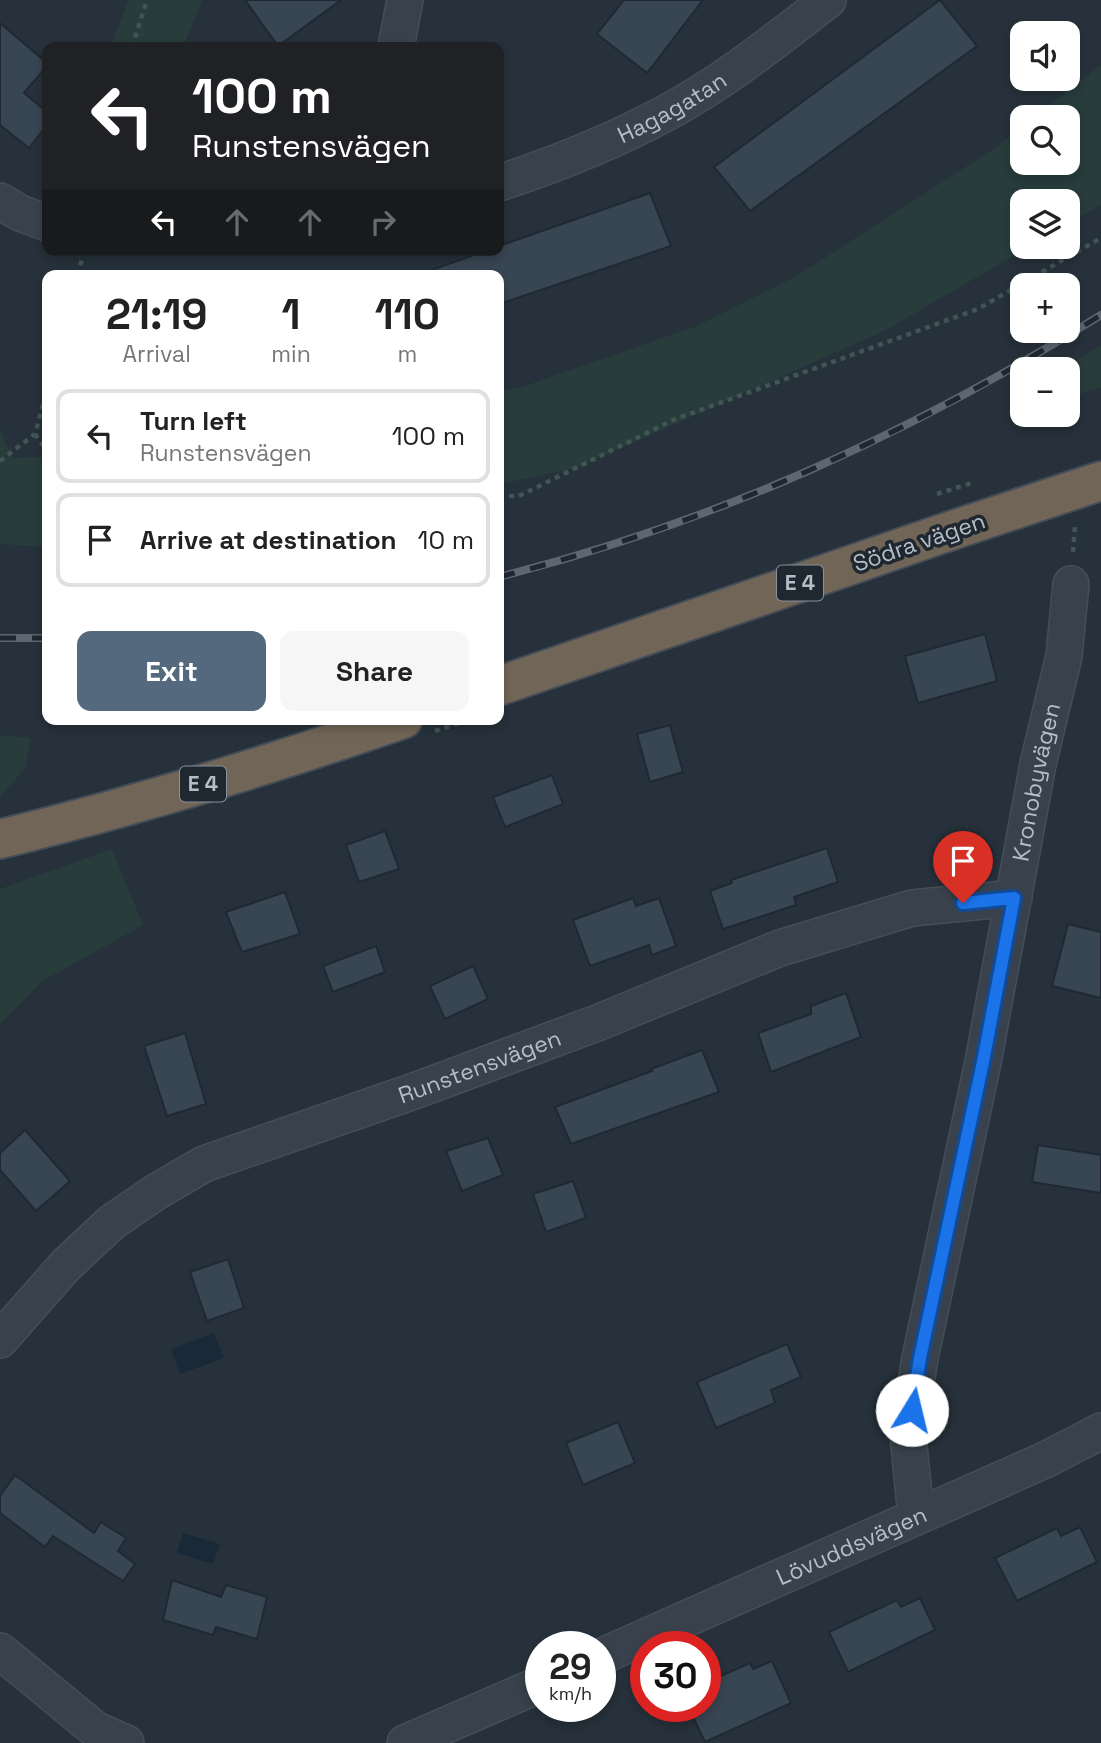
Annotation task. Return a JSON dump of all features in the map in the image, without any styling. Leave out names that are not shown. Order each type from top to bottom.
[{"type":"highway","name":"Södra vägen","points":[[504,684],[1101,481]]},
{"type":"highway","name":"E 4","points":[[0,839],[107,812],[261,766],[385,725]]},
{"type":"street","points":[[397,42],[405,0]]},
{"type":"street","name":"Hagagatan","points":[[504,181],[547,167],[666,113],[751,60],[828,0]]},
{"type":"street","points":[[0,201],[20,213],[42,221]]},
{"type":"street","name":"Kronobyvägen","points":[[916,1516],[908,1435],[920,1358],[983,1062],[1038,764],[1063,656],[1071,584]]},
{"type":"street","name":"Runstensvägen","points":[[0,1340],[66,1265],[112,1222],[204,1164],[417,1090],[597,1023],[780,948],[912,908],[1014,898]]},
{"type":"street","name":"Lövuddsvägen","points":[[616,1650],[1045,1460],[1101,1431]]},
{"type":"street","points":[[0,1651],[96,1730],[126,1743]]},
{"type":"street","points":[[405,1743],[478,1728],[525,1695]]},
{"type":"path","points":[[134,42],[147,0]]},
{"type":"path","points":[[504,496],[519,496],[673,420],[978,309],[1101,238]]},
{"type":"path","points":[[0,461],[36,434],[42,410]]},
{"type":"path","points":[[36,434],[42,443]]},
{"type":"green space","points":[[128,0],[202,0],[185,42],[113,42]]},
{"type":"green space","points":[[1101,65],[1101,205],[1080,217],[1080,189],[1010,189],[1010,258],[886,330],[576,468],[504,483],[504,390],[522,387],[694,327],[795,277],[1010,136],[1010,175],[1080,175],[1080,105],[1049,105],[1068,91],[1080,91],[1080,81]]},
{"type":"green space","points":[[1101,345],[1101,388],[1080,394],[1080,358]]},
{"type":"green space","points":[[0,429],[12,458],[42,456],[42,547],[0,544]]},
{"type":"green space","points":[[0,736],[31,738],[25,769],[0,796]]},
{"type":"green space","points":[[112,849],[143,925],[41,982],[0,1024],[0,889]]},
{"type":"water","points":[[214,1333],[224,1358],[180,1374],[171,1349]]},
{"type":"water","points":[[183,1533],[220,1544],[213,1564],[177,1553]]},
{"type":"building","points":[[245,0],[341,0],[283,42],[275,42]]},
{"type":"building","points":[[624,0],[703,0],[647,73],[597,34]]},
{"type":"building","points":[[940,0],[977,46],[750,211],[714,167]]},
{"type":"building","points":[[0,23],[42,59],[42,72],[24,93],[42,108],[42,131],[29,148],[0,125]]},
{"type":"building","points":[[650,193],[671,246],[504,302],[504,270],[432,270],[471,256],[504,256],[504,244]]},
{"type":"building","points":[[985,634],[997,681],[918,703],[905,656]]},
{"type":"building","points":[[670,725],[683,772],[650,782],[637,734]]},
{"type":"building","points":[[552,775],[563,804],[505,827],[493,797]]},
{"type":"building","points":[[385,831],[399,869],[359,882],[346,845]]},
{"type":"building","points":[[827,848],[838,882],[794,897],[796,905],[723,929],[710,891],[732,883],[731,880]]},
{"type":"building","points":[[285,892],[300,934],[242,952],[226,912]]},
{"type":"building","points":[[633,898],[636,906],[659,898],[676,946],[652,955],[649,945],[590,966],[573,920]]},
{"type":"building","points":[[1068,924],[1101,932],[1101,998],[1052,986]]},
{"type":"building","points":[[376,946],[385,972],[333,992],[323,966]]},
{"type":"building","points":[[473,966],[488,999],[445,1019],[430,986]]},
{"type":"building","points":[[846,993],[861,1037],[771,1072],[758,1033],[811,1014],[811,1006]]},
{"type":"building","points":[[185,1033],[206,1104],[167,1116],[144,1046]]},
{"type":"building","points":[[702,1050],[719,1092],[571,1144],[555,1107]]},
{"type":"building","points":[[25,1130],[70,1181],[36,1211],[0,1170],[0,1153]]},
{"type":"building","points":[[488,1138],[503,1175],[462,1191],[446,1151]]},
{"type":"building","points":[[1038,1145],[1101,1155],[1101,1193],[1032,1182]]},
{"type":"building","points":[[573,1181],[586,1218],[546,1232],[533,1194]]},
{"type":"building","points":[[228,1259],[244,1308],[207,1321],[190,1272]]},
{"type":"building","points":[[787,1344],[801,1377],[771,1390],[775,1403],[716,1428],[697,1382]]},
{"type":"building","points":[[618,1422],[635,1463],[583,1485],[566,1443]]},
{"type":"building","points":[[15,1475],[94,1533],[101,1522],[126,1538],[118,1551],[135,1564],[123,1581],[53,1536],[45,1547],[0,1513],[0,1496]]},
{"type":"building","points":[[1080,1527],[1097,1562],[1017,1601],[995,1558],[1057,1528],[1061,1536]]},
{"type":"building","points":[[172,1580],[221,1597],[226,1585],[267,1597],[257,1639],[216,1627],[213,1635],[163,1620]]},
{"type":"building","points":[[920,1598],[935,1630],[848,1672],[829,1632],[897,1600],[901,1607]]},
{"type":"building","points":[[772,1661],[791,1703],[705,1742],[696,1722],[721,1722],[721,1676],[750,1663],[753,1669]]},
{"type":"railway","points":[[504,576],[580,555],[658,529],[810,470],[957,399],[1101,315]]},
{"type":"railway","points":[[0,638],[42,638]]},
{"type":"route","points":[[912,1410],[920,1358],[983,1062],[1014,898],[963,903]]}]
